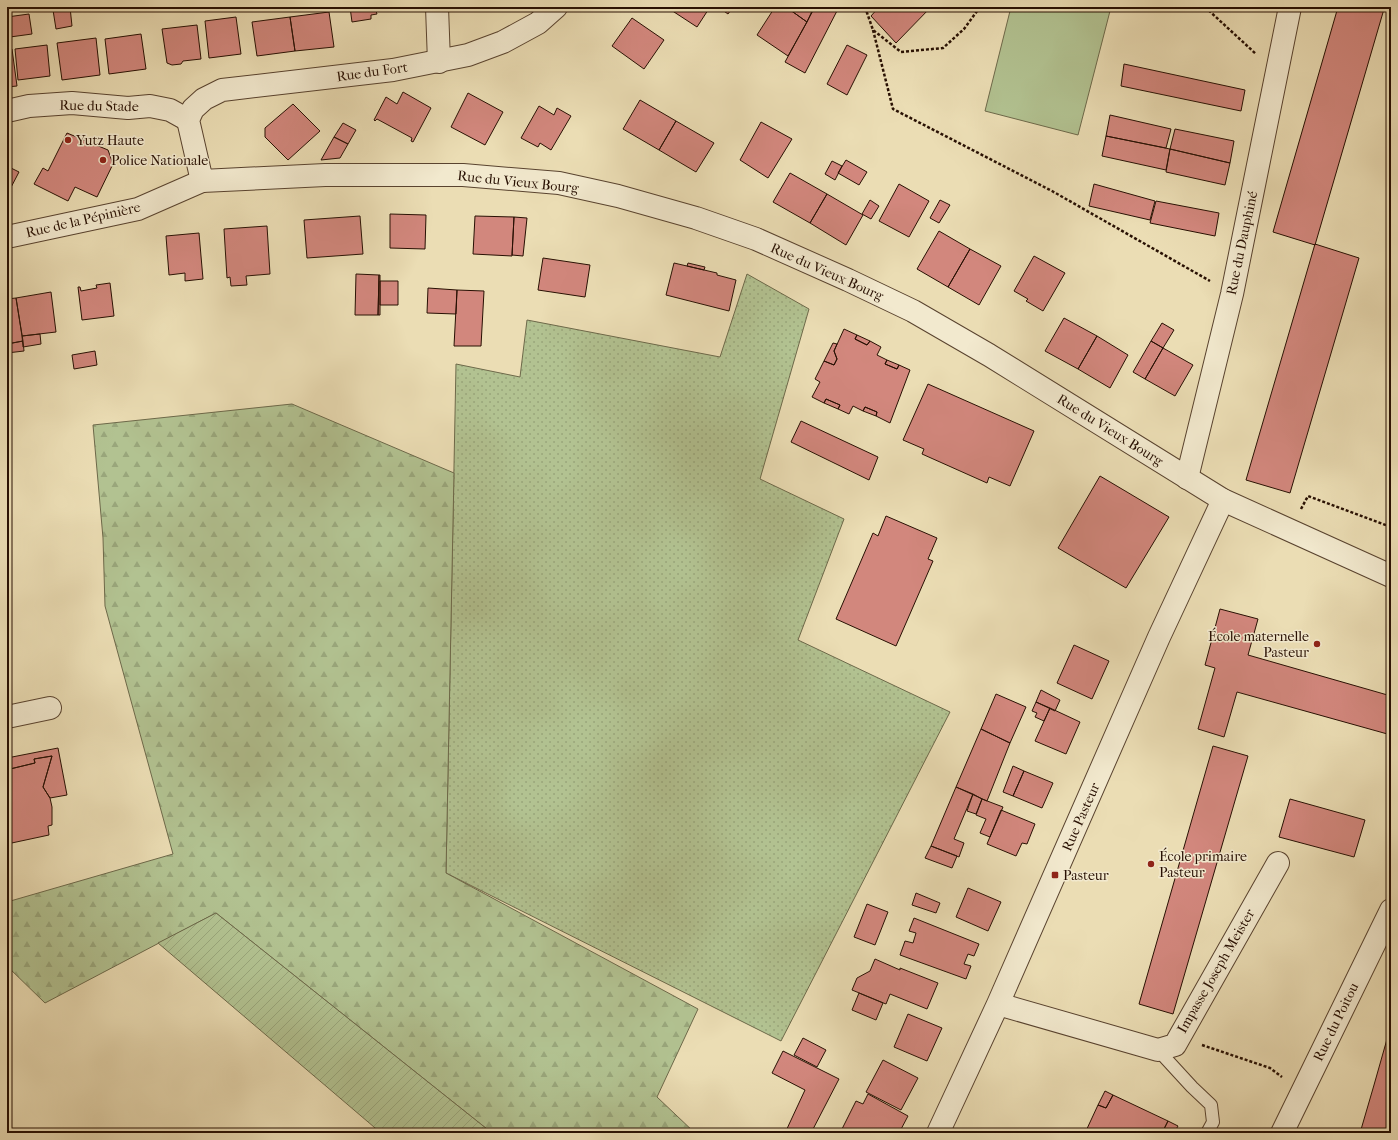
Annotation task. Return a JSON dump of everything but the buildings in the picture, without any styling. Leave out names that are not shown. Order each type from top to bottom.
[{"type":"street","points":[[438,7],[439,62]]},
{"type":"street","name":"Rue du Fort","points":[[188,120],[193,109],[204,99],[222,90],[393,70],[468,55],[504,42],[538,23],[556,7]]},
{"type":"street","name":"Rue du Dauphiné","points":[[1186,478],[1232,294],[1290,7]]},
{"type":"street","name":"Rue du Stade","points":[[7,111],[29,106],[72,103],[128,108],[150,106],[170,110],[188,120]]},
{"type":"street","points":[[188,120],[202,181]]},
{"type":"street","name":"Rue du Vieux Bourg","points":[[202,181],[325,175],[463,175],[559,183],[618,196],[696,218],[756,239],[913,311],[989,355],[1223,500],[1391,576]]},
{"type":"street","name":"Rue de la Pépinière","points":[[7,237],[138,209],[202,181]]},
{"type":"street","name":"Rue Pasteur","points":[[938,1133],[998,1004],[1159,637],[1223,500]]},
{"type":"street","points":[[7,717],[50,708]]},
{"type":"street","name":"Impasse Joseph Meister","points":[[1158,1050],[1175,1045],[1278,863]]},
{"type":"street","name":"Rue du Poitou","points":[[1282,1133],[1391,910]]},
{"type":"street","points":[[998,1004],[1158,1050]]},
{"type":"lane","points":[[1158,1050],[1211,1105],[1213,1122],[1207,1133]]},
{"type":"path","points":[[865,7],[873,30],[893,109],[1052,191],[1232,294]]},
{"type":"path","points":[[873,30],[901,52],[943,48],[964,29],[980,7]]},
{"type":"path","points":[[1205,7],[1277,72]]},
{"type":"path","points":[[1299,512],[1308,496],[1391,527]]},
{"type":"path","points":[[1179,1037],[1270,1068],[1302,1092]]},
{"type":"green space","points":[[1011,7],[1096,7],[1110,11],[1078,135],[985,111]]},
{"type":"green space","points":[[747,274],[809,309],[760,479],[844,519],[798,640],[950,712],[781,1041],[446,873],[456,364],[520,377],[527,320],[720,357]]},
{"type":"green space","points":[[292,404],[454,473],[446,873],[698,1009],[657,1097],[695,1133],[492,1133],[216,913],[45,1003],[7,966],[7,902],[173,854],[105,606],[103,538],[93,425]]},
{"type":"green space","points":[[216,913],[492,1133],[381,1133],[158,943]]},
{"type":"place","name":"Yutz Haute","points":[[68,140]]},
{"type":"place","name":"Police Nationale","points":[[103,160]]},
{"type":"place","name":"École maternelle Pasteur","points":[[1317,644]]},
{"type":"place","name":"École primaire Pasteur","points":[[1151,864]]},
{"type":"place","name":"Pasteur","points":[[1055,875]]}]
